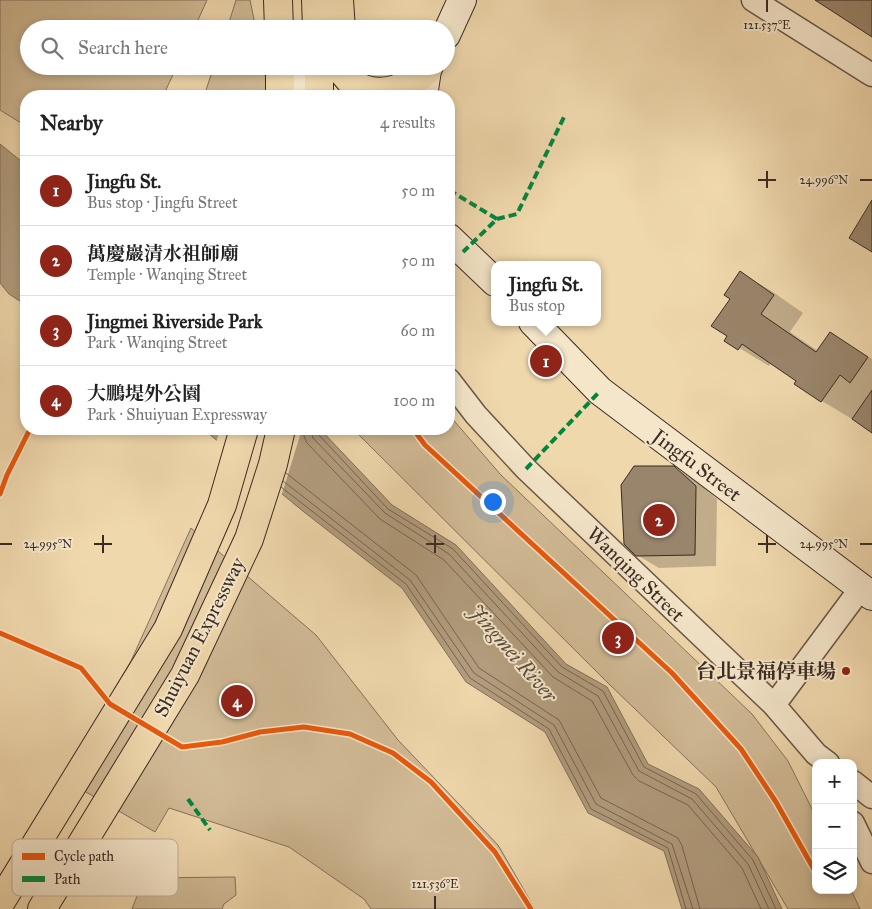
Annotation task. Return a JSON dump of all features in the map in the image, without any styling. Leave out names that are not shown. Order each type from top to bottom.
[{"type":"highway","points":[[278,0],[279,20]]},
{"type":"highway","points":[[316,0],[334,20]]},
{"type":"highway","points":[[280,75],[280,90]]},
{"type":"highway","points":[[325,90],[336,75],[369,90]]},
{"type":"highway","points":[[394,90],[426,78]]},
{"type":"highway","name":"Shuiyuan Expressway","points":[[39,839],[168,629],[222,505],[242,435]]},
{"type":"highway","name":"Shuiyuan Expressway","points":[[85,839],[185,675],[249,539],[273,464],[280,435]]},
{"type":"highway","name":"Shuiyuan Expressway","points":[[0,903],[12,883]]},
{"type":"highway","name":"Shuiyuan Expressway","points":[[42,909],[50,896]]},
{"type":"street","points":[[290,0],[291,20]]},
{"type":"street","points":[[453,20],[462,0]]},
{"type":"street","points":[[753,0],[872,75]]},
{"type":"street","points":[[299,75],[303,90]]},
{"type":"street","points":[[455,244],[491,278]]},
{"type":"street","name":"Jingfu Street","points":[[537,326],[606,396],[867,592]]},
{"type":"street","name":"Wanqing Street","points":[[455,388],[476,415],[526,469],[774,705],[821,759]]},
{"type":"street","points":[[774,705],[867,592]]},
{"type":"street","points":[[857,785],[872,797]]},
{"type":"street","points":[[857,831],[872,862]]},
{"type":"shaded area","points":[[0,0],[207,0],[198,20],[20,20],[20,75],[173,75],[166,90],[20,90],[20,122],[0,110]]},
{"type":"shaded area","points":[[236,0],[250,0],[254,20],[230,20]]},
{"type":"shaded area","points":[[211,75],[265,75],[269,90],[206,90]]},
{"type":"shaded area","points":[[455,422],[501,475],[752,714],[788,761],[812,809],[812,894],[853,894],[860,909],[788,909],[716,787],[609,684],[359,435],[455,435]]},
{"type":"shaded area","points":[[191,528],[316,635],[398,740],[498,845],[535,909],[371,909],[364,899],[289,847],[169,808],[155,832],[72,784],[64,774],[131,661]]},
{"type":"shaded area","points":[[235,877],[236,895],[224,904],[222,909],[132,909],[137,896],[178,896],[178,878]]},
{"type":"water","points":[[0,144],[20,160],[20,301],[9,294],[0,283]]},
{"type":"water","name":"Jingmei River","points":[[210,435],[326,435],[392,505],[456,545],[566,664],[607,687],[648,764],[699,789],[758,857],[782,909],[682,909],[664,851],[588,813],[545,732],[466,682],[402,588],[304,512]]},
{"type":"pier","points":[[218,435],[300,435],[281,497],[216,443]]},
{"type":"building","points":[[815,0],[872,0],[872,37]]},
{"type":"building","points":[[872,200],[872,252],[849,238]]},
{"type":"building","points":[[740,271],[774,295],[761,314],[816,352],[830,332],[868,357],[850,383],[840,375],[821,402],[794,384],[796,381],[742,344],[738,350],[724,341],[727,336],[711,326],[730,299],[724,295]]},
{"type":"building","points":[[872,390],[872,433],[852,419]]},
{"type":"building","points":[[634,466],[674,466],[696,486],[695,555],[636,556],[624,544],[621,485]]},
{"type":"marked path","points":[[497,219],[517,214],[564,117]]},
{"type":"marked path","points":[[455,194],[497,219],[463,252]]},
{"type":"marked path","points":[[526,469],[600,391]]},
{"type":"marked path","points":[[188,799],[210,830]]},
{"type":"cycle path","points":[[0,494],[7,475],[27,435]]},
{"type":"cycle path","points":[[418,435],[425,445],[672,673],[741,749],[776,802],[812,866]]},
{"type":"cycle path","points":[[0,633],[81,668],[110,704],[182,747],[222,742],[260,732],[304,727],[350,734],[393,753],[431,782],[495,852],[531,909]]},
{"type":"place","name":"Jingfu St.","points":[[546,361]]},
{"type":"place","name":"萬慶巖清水祖師廟","points":[[659,520]]},
{"type":"place","name":"Jingmei Riverside Park","points":[[618,638]]},
{"type":"place","name":"台北景福停車場","points":[[846,671]]},
{"type":"place","name":"大鵬堤外公園","points":[[237,701]]}]
